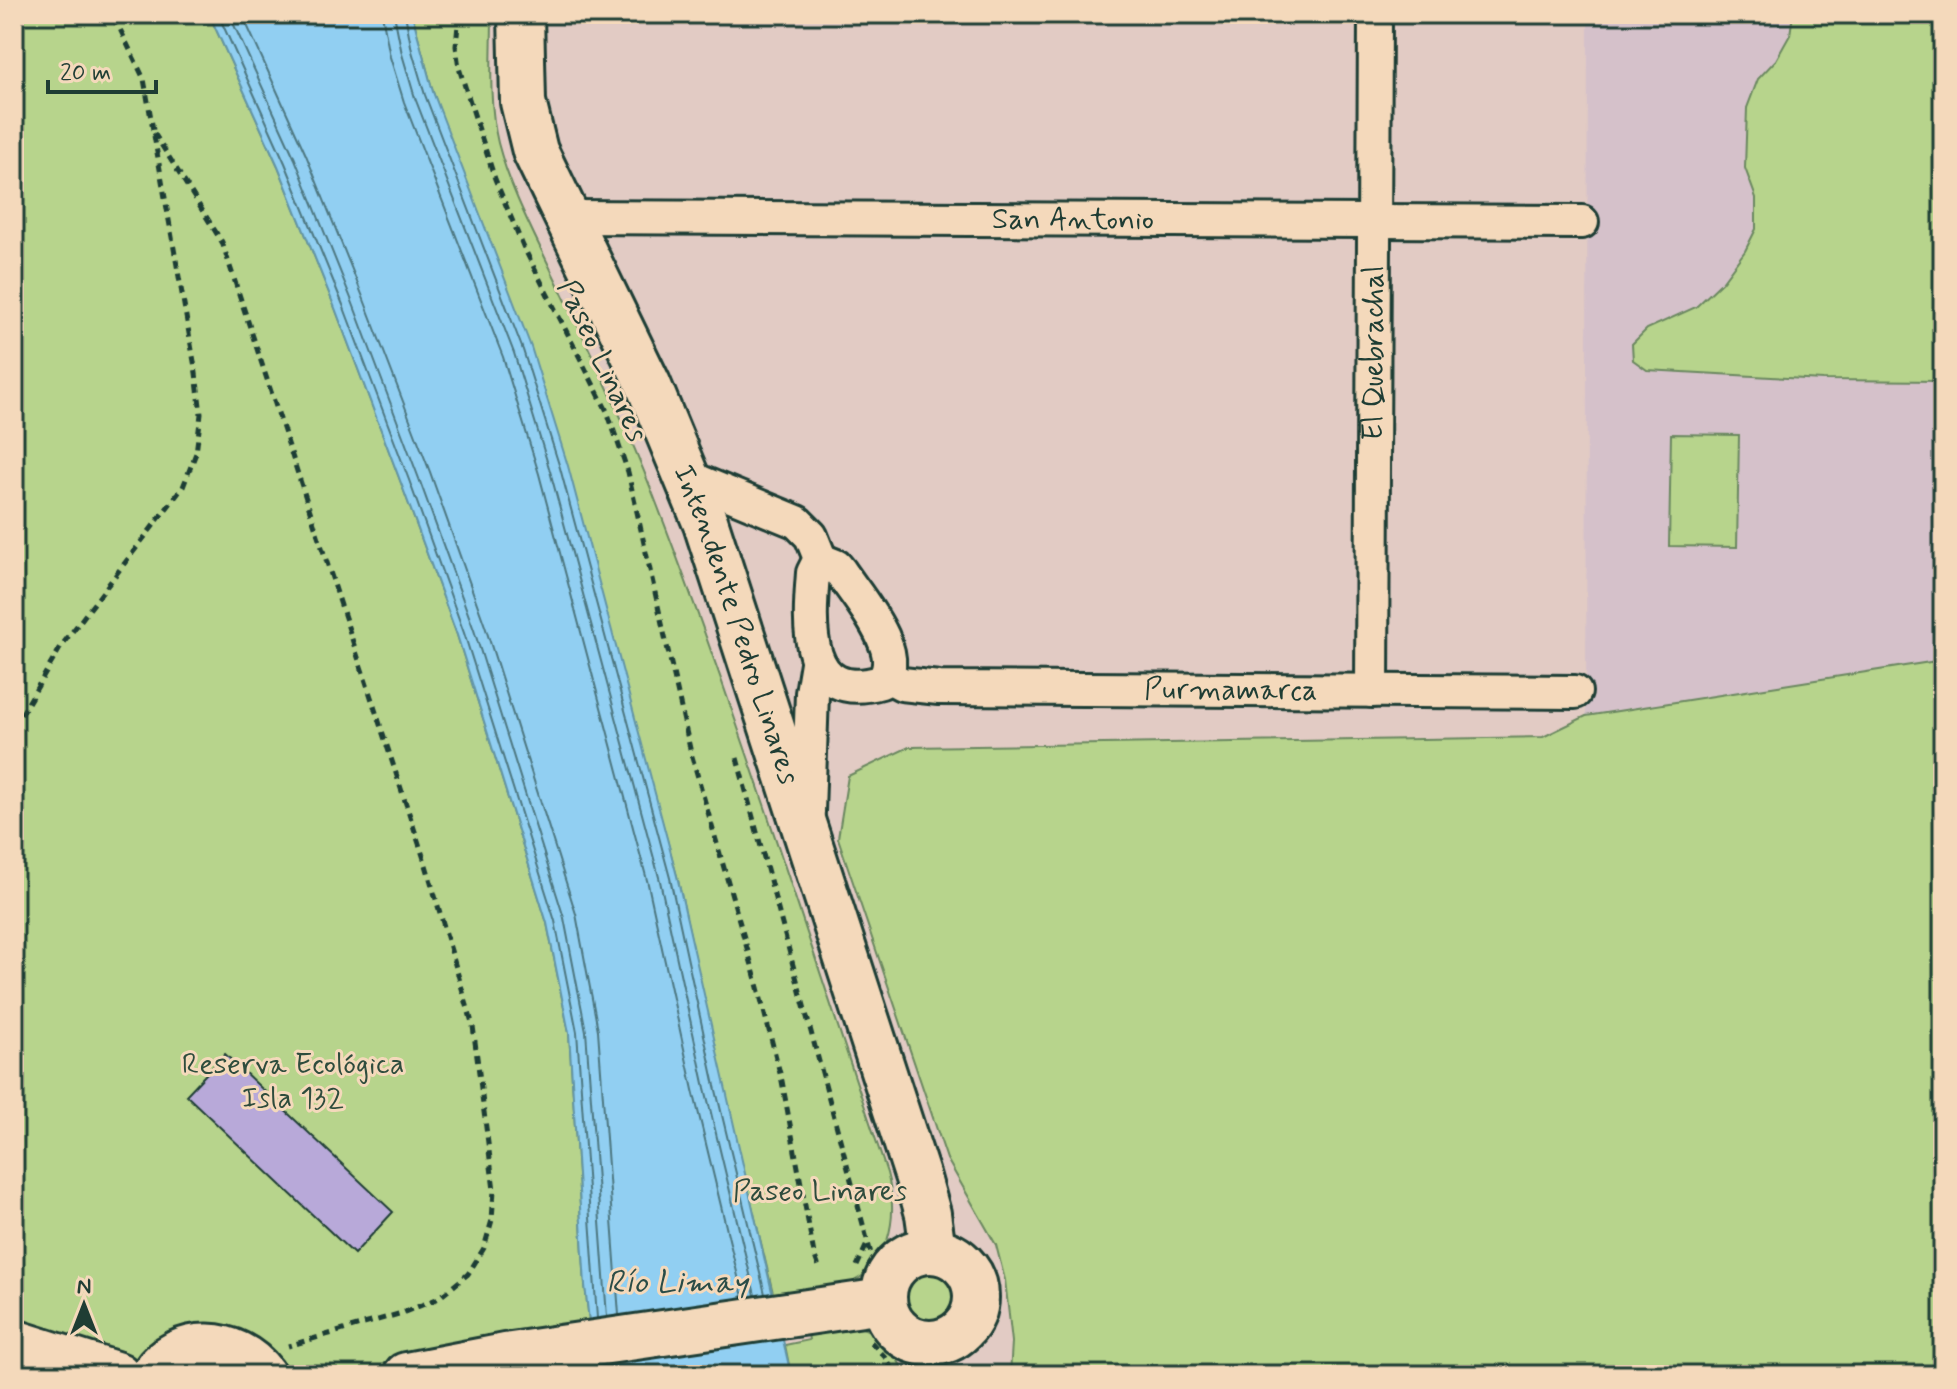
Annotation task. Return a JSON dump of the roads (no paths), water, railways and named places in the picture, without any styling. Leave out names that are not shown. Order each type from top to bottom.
[{"type":"main road","name":"Intendente Pedro Linares","points":[[521,14],[521,77],[527,126],[535,151],[648,384],[688,477],[734,605],[923,1196],[933,1250]]},
{"type":"main road","points":[[406,1375],[867,1288],[889,1275],[896,1264],[920,1251],[947,1253],[968,1269],[977,1294],[971,1320],[952,1338],[943,1359],[928,1343],[907,1337],[891,1322],[867,1288]]},
{"type":"main road","points":[[14,1342],[118,1375]]},
{"type":"main road","points":[[153,1375],[175,1353],[195,1346],[216,1346],[237,1352],[258,1369]]},
{"type":"street","name":"El Quebrachal","points":[[1372,691],[1375,14]]},
{"type":"street","name":"San Antonio","points":[[565,217],[1582,222]]},
{"type":"street","points":[[688,477],[797,522],[811,536],[822,563]]},
{"type":"street","points":[[807,841],[811,701],[817,663],[812,645],[812,578],[815,569],[822,563]]},
{"type":"street","points":[[822,563],[836,566],[884,638],[890,659],[887,676]]},
{"type":"street","name":"Purmamarca","points":[[817,663],[831,678],[855,685],[881,682],[887,676],[902,684],[939,688],[1575,692]]},
{"type":"water","name":"Río Limay","points":[[209,14],[412,14],[433,92],[531,347],[568,466],[677,876],[791,1375],[595,1375],[585,1285],[569,1033],[547,923],[457,635],[401,483],[278,166]]},
{"type":"park label","name":"Reserva Ecológica Isla 132","points":[[293,1081]]},
{"type":"park label","name":"Paseo Linares","points":[[820,1191]]}]
